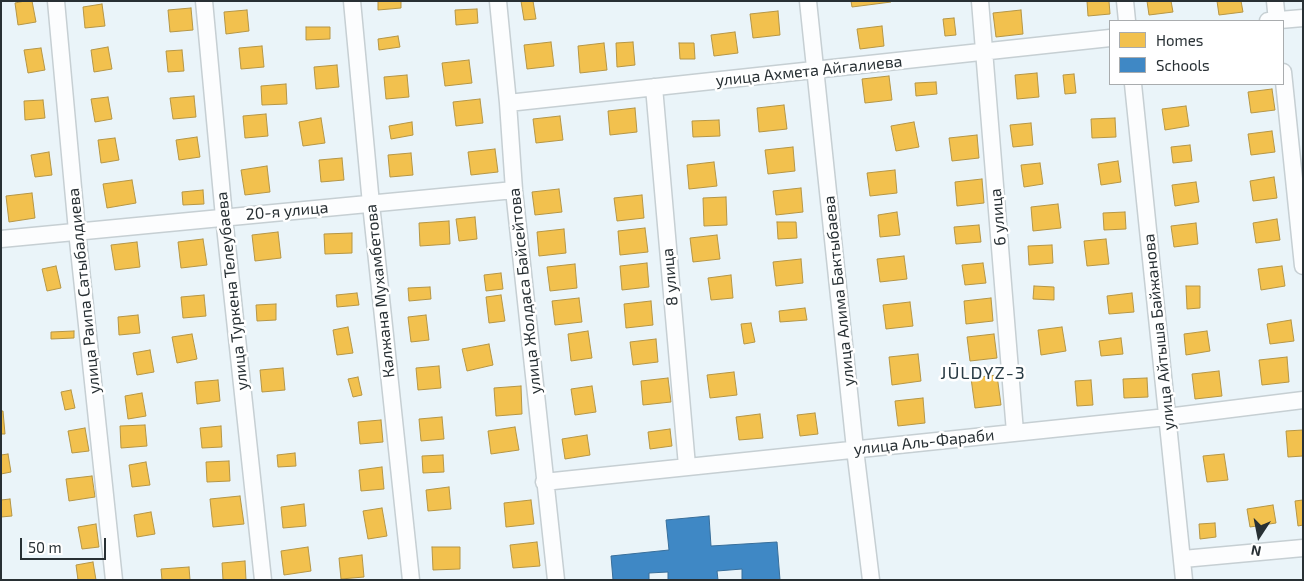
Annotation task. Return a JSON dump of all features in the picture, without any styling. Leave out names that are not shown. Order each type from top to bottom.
[{"type":"street","name":"улица Раипа Сатыбалдиева","points":[[56,1],[77,231],[114,580]]},
{"type":"street","name":"улица Туркена Телеубаева","points":[[204,1],[224,217],[263,580]]},
{"type":"street","name":"Калжана Мухамбетова","points":[[352,1],[371,204],[411,580]]},
{"type":"street","name":"улица Жолдаса Байсейтова","points":[[498,1],[514,190],[556,580]]},
{"type":"street","name":"улица Алима Бактыбаева","points":[[808,1],[855,449],[871,580]]},
{"type":"street","name":"6 улица","points":[[980,1],[1015,432]]},
{"type":"street","points":[[1124,1],[1127,20]]},
{"type":"street","points":[[1274,20],[1275,1]]},
{"type":"street","points":[[1284,20],[1303,18]]},
{"type":"street","name":"улица Ахмета Айгалиева","points":[[508,103],[1109,38]]},
{"type":"street","points":[[1284,82],[1303,266]]},
{"type":"street","name":"улица Айтыша Байжанова","points":[[1133,85],[1184,580]]},
{"type":"street","name":"8 улица","points":[[654,88],[687,466]]},
{"type":"street","name":"20-я улица","points":[[1,239],[514,190]]},
{"type":"street","name":"улица Аль-Фараби","points":[[544,482],[1168,417],[1303,400]]},
{"type":"street","points":[[1183,559],[1303,548]]},
{"type":"building: Homes","points":[[32,1],[36,22],[18,25],[15,3]]},
{"type":"building: Homes","points":[[378,1],[401,1],[401,8],[378,10]]},
{"type":"building: Homes","points":[[521,1],[533,1],[536,19],[524,20]]},
{"type":"building: Homes","points":[[851,1],[891,1],[891,2],[852,7]]},
{"type":"building: Homes","points":[[1087,1],[1109,1],[1110,14],[1088,16]]},
{"type":"building: Homes","points":[[1147,1],[1171,1],[1173,12],[1149,15]]},
{"type":"building: Homes","points":[[1217,1],[1241,1],[1243,12],[1219,15]]},
{"type":"building: Homes","points":[[102,4],[105,26],[85,28],[83,7]]},
{"type":"building: Homes","points":[[191,8],[193,30],[170,32],[168,10]]},
{"type":"building: Homes","points":[[477,9],[478,23],[456,25],[455,10]]},
{"type":"building: Homes","points":[[247,10],[249,31],[226,34],[224,12]]},
{"type":"building: Homes","points":[[1021,10],[1023,34],[996,37],[993,13]]},
{"type":"building: Homes","points":[[778,11],[780,35],[753,38],[750,14]]},
{"type":"building: Homes","points":[[954,18],[956,35],[945,36],[943,19]]},
{"type":"building: Homes","points":[[882,26],[884,46],[860,49],[857,29]]},
{"type":"building: Homes","points":[[306,27],[330,27],[330,39],[306,40]]},
{"type":"building: Homes","points":[[735,32],[738,53],[714,56],[711,35]]},
{"type":"building: Homes","points":[[398,36],[400,47],[379,50],[378,39]]},
{"type":"building: Homes","points":[[551,42],[554,66],[527,69],[524,45]]},
{"type":"building: Homes","points":[[633,42],[635,65],[617,67],[616,43]]},
{"type":"building: Homes","points":[[604,43],[607,70],[580,73],[578,46]]},
{"type":"building: Homes","points":[[679,43],[694,43],[695,59],[680,59]]},
{"type":"building: Homes","points":[[262,46],[264,67],[241,69],[239,48]]},
{"type":"building: Homes","points":[[108,47],[112,69],[94,72],[91,50]]},
{"type":"building: Homes","points":[[41,48],[45,70],[28,73],[24,50]]},
{"type":"building: Homes","points":[[182,50],[184,71],[168,72],[166,51]]},
{"type":"building: Homes","points":[[469,60],[472,83],[445,86],[442,63]]},
{"type":"building: Homes","points":[[337,65],[339,87],[316,89],[314,67]]},
{"type":"building: Homes","points":[[1037,73],[1039,97],[1017,99],[1015,75]]},
{"type":"building: Homes","points":[[1074,74],[1076,93],[1065,94],[1063,75]]},
{"type":"building: Homes","points":[[407,75],[409,97],[386,99],[384,77]]},
{"type":"building: Homes","points":[[889,76],[892,100],[865,103],[862,79]]},
{"type":"building: Homes","points":[[936,82],[937,94],[916,96],[915,83]]},
{"type":"building: Homes","points":[[286,84],[287,104],[262,105],[261,86]]},
{"type":"building: Homes","points":[[1272,89],[1275,110],[1251,113],[1248,92]]},
{"type":"building: Homes","points":[[194,96],[196,117],[173,119],[170,98]]},
{"type":"building: Homes","points":[[108,97],[112,119],[95,122],[91,99]]},
{"type":"building: Homes","points":[[480,99],[483,123],[456,126],[453,102]]},
{"type":"building: Homes","points":[[43,100],[45,118],[25,120],[24,101]]},
{"type":"building: Homes","points":[[784,105],[787,129],[759,132],[757,108]]},
{"type":"building: Homes","points":[[1186,106],[1189,126],[1165,130],[1162,109]]},
{"type":"building: Homes","points":[[635,108],[637,132],[610,135],[608,111]]},
{"type":"building: Homes","points":[[266,114],[268,136],[245,138],[243,116]]},
{"type":"building: Homes","points":[[560,116],[563,140],[536,143],[533,119]]},
{"type":"building: Homes","points":[[321,118],[325,143],[303,146],[299,122]]},
{"type":"building: Homes","points":[[1115,118],[1116,137],[1092,138],[1091,119]]},
{"type":"building: Homes","points":[[719,120],[720,136],[693,137],[692,121]]},
{"type":"building: Homes","points":[[412,122],[413,135],[391,139],[389,126]]},
{"type":"building: Homes","points":[[914,122],[919,147],[896,151],[891,126]]},
{"type":"building: Homes","points":[[1031,123],[1033,145],[1013,147],[1010,125]]},
{"type":"building: Homes","points":[[1272,131],[1275,152],[1251,155],[1248,134]]},
{"type":"building: Homes","points":[[977,135],[979,158],[952,161],[949,138]]},
{"type":"building: Homes","points":[[197,137],[200,157],[179,160],[176,140]]},
{"type":"building: Homes","points":[[115,138],[119,160],[101,163],[98,140]]},
{"type":"building: Homes","points":[[1190,145],[1192,161],[1173,163],[1171,147]]},
{"type":"building: Homes","points":[[793,147],[795,171],[768,174],[765,150]]},
{"type":"building: Homes","points":[[495,149],[498,172],[471,175],[468,152]]},
{"type":"building: Homes","points":[[49,152],[52,175],[35,177],[31,155]]},
{"type":"building: Homes","points":[[411,153],[413,175],[390,177],[388,155]]},
{"type":"building: Homes","points":[[342,158],[344,180],[321,182],[319,160]]},
{"type":"building: Homes","points":[[1118,161],[1121,182],[1101,185],[1098,164]]},
{"type":"building: Homes","points":[[714,162],[717,186],[689,189],[687,165]]},
{"type":"building: Homes","points":[[1040,163],[1043,184],[1024,187],[1021,165]]},
{"type":"building: Homes","points":[[267,166],[270,192],[245,195],[241,170]]},
{"type":"building: Homes","points":[[895,170],[897,193],[870,196],[867,173]]},
{"type":"building: Homes","points":[[1274,177],[1277,198],[1253,201],[1250,181]]},
{"type":"building: Homes","points":[[982,179],[984,203],[957,206],[955,182]]},
{"type":"building: Homes","points":[[132,180],[136,203],[107,208],[103,184]]},
{"type":"building: Homes","points":[[1196,182],[1199,202],[1175,206],[1172,185]]},
{"type":"building: Homes","points":[[801,188],[803,212],[776,215],[773,191]]},
{"type":"building: Homes","points":[[559,189],[562,212],[535,215],[532,192]]},
{"type":"building: Homes","points":[[203,190],[204,204],[183,205],[182,192]]},
{"type":"building: Homes","points":[[32,193],[35,218],[9,222],[6,196]]},
{"type":"building: Homes","points":[[642,195],[644,218],[617,221],[614,198]]},
{"type":"building: Homes","points":[[726,197],[727,225],[704,226],[703,198]]},
{"type":"building: Homes","points":[[1058,204],[1061,228],[1033,231],[1031,207]]},
{"type":"building: Homes","points":[[897,212],[900,235],[880,237],[878,215]]},
{"type":"building: Homes","points":[[1125,212],[1126,229],[1104,230],[1103,213]]},
{"type":"building: Homes","points":[[475,217],[477,239],[459,241],[456,219]]},
{"type":"building: Homes","points":[[1277,219],[1280,240],[1256,243],[1253,223]]},
{"type":"building: Homes","points":[[449,221],[450,244],[420,246],[419,223]]},
{"type":"building: Homes","points":[[777,222],[796,222],[797,238],[778,239]]},
{"type":"building: Homes","points":[[1196,223],[1198,244],[1174,247],[1171,226]]},
{"type":"building: Homes","points":[[979,225],[981,242],[956,244],[954,227]]},
{"type":"building: Homes","points":[[645,228],[648,252],[620,255],[618,231]]},
{"type":"building: Homes","points":[[564,229],[566,253],[539,256],[537,232]]},
{"type":"building: Homes","points":[[278,232],[281,258],[255,261],[252,235]]},
{"type":"building: Homes","points":[[352,233],[352,253],[325,254],[324,234]]},
{"type":"building: Homes","points":[[717,235],[720,259],[693,262],[690,238]]},
{"type":"building: Homes","points":[[203,239],[207,265],[181,268],[178,242]]},
{"type":"building: Homes","points":[[1106,239],[1109,264],[1087,266],[1084,241]]},
{"type":"building: Homes","points":[[137,242],[140,267],[115,270],[111,245]]},
{"type":"building: Homes","points":[[1052,245],[1053,263],[1029,265],[1028,246]]},
{"type":"building: Homes","points":[[904,256],[907,279],[880,282],[877,259]]},
{"type":"building: Homes","points":[[801,259],[803,283],[776,286],[773,262]]},
{"type":"building: Homes","points":[[647,263],[649,287],[622,290],[620,266]]},
{"type":"building: Homes","points":[[983,263],[986,283],[965,285],[962,265]]},
{"type":"building: Homes","points":[[575,264],[577,288],[550,291],[547,267]]},
{"type":"building: Homes","points":[[56,266],[61,288],[47,291],[42,269]]},
{"type":"building: Homes","points":[[1282,266],[1285,286],[1261,290],[1258,269]]},
{"type":"building: Homes","points":[[501,273],[503,289],[486,291],[484,275]]},
{"type":"building: Homes","points":[[731,275],[733,298],[711,300],[708,278]]},
{"type":"building: Homes","points":[[1034,286],[1054,287],[1054,300],[1033,299]]},
{"type":"building: Homes","points":[[1186,286],[1200,286],[1200,308],[1187,309]]},
{"type":"building: Homes","points":[[430,287],[431,299],[409,301],[408,288]]},
{"type":"building: Homes","points":[[357,293],[359,305],[337,307],[336,295]]},
{"type":"building: Homes","points":[[1132,293],[1134,312],[1109,314],[1107,296]]},
{"type":"building: Homes","points":[[204,295],[206,316],[183,318],[181,297]]},
{"type":"building: Homes","points":[[501,295],[505,321],[489,323],[486,297]]},
{"type":"building: Homes","points":[[579,298],[582,322],[555,325],[552,301]]},
{"type":"building: Homes","points":[[991,298],[993,321],[966,324],[964,301]]},
{"type":"building: Homes","points":[[651,301],[653,325],[626,328],[624,304]]},
{"type":"building: Homes","points":[[910,302],[913,326],[886,329],[883,305]]},
{"type":"building: Homes","points":[[276,304],[276,320],[257,321],[256,305]]},
{"type":"building: Homes","points":[[805,308],[807,320],[780,322],[779,311]]},
{"type":"building: Homes","points":[[138,315],[140,333],[119,335],[118,317]]},
{"type":"building: Homes","points":[[426,315],[429,340],[411,342],[408,317]]},
{"type":"building: Homes","points":[[1291,320],[1294,341],[1270,344],[1267,324]]},
{"type":"building: Homes","points":[[751,323],[755,342],[744,344],[741,324]]},
{"type":"building: Homes","points":[[348,327],[353,353],[337,355],[333,330]]},
{"type":"building: Homes","points":[[1062,327],[1066,351],[1041,355],[1038,330]]},
{"type":"building: Homes","points":[[74,331],[74,338],[51,339],[51,332]]},
{"type":"building: Homes","points":[[588,331],[592,358],[571,361],[568,334]]},
{"type":"building: Homes","points":[[1207,331],[1210,351],[1186,355],[1184,334]]},
{"type":"building: Homes","points":[[192,334],[197,359],[177,363],[172,337]]},
{"type":"building: Homes","points":[[994,334],[997,358],[970,361],[967,337]]},
{"type":"building: Homes","points":[[1121,338],[1123,354],[1101,356],[1099,341]]},
{"type":"building: Homes","points":[[656,339],[658,362],[633,365],[630,342]]},
{"type":"building: Homes","points":[[489,344],[493,365],[467,371],[462,349]]},
{"type":"building: Homes","points":[[150,350],[154,372],[137,375],[133,353]]},
{"type":"building: Homes","points":[[918,354],[921,381],[892,385],[889,357]]},
{"type":"building: Homes","points":[[1287,357],[1289,382],[1262,385],[1259,360]]},
{"type":"building: Homes","points":[[439,366],[441,388],[418,390],[416,368]]},
{"type":"building: Homes","points":[[283,368],[285,390],[262,392],[260,370]]},
{"type":"building: Homes","points":[[1219,371],[1222,396],[1195,399],[1192,374]]},
{"type":"building: Homes","points":[[734,372],[737,395],[710,398],[707,375]]},
{"type":"building: Homes","points":[[997,375],[1001,405],[975,408],[971,378]]},
{"type":"building: Homes","points":[[358,377],[362,395],[353,397],[348,379]]},
{"type":"building: Homes","points":[[668,378],[671,402],[643,405],[641,381]]},
{"type":"building: Homes","points":[[1147,378],[1148,397],[1124,398],[1123,379]]},
{"type":"building: Homes","points":[[218,380],[220,401],[197,404],[195,382]]},
{"type":"building: Homes","points":[[1091,380],[1093,405],[1077,406],[1075,381]]},
{"type":"building: Homes","points":[[521,386],[522,414],[496,416],[494,388]]},
{"type":"building: Homes","points":[[592,386],[596,412],[575,415],[571,389]]},
{"type":"building: Homes","points":[[71,390],[75,408],[65,410],[61,392]]},
{"type":"building: Homes","points":[[142,393],[146,416],[128,419],[125,396]]},
{"type":"building: Homes","points":[[923,398],[925,423],[898,426],[895,401]]},
{"type":"building: Homes","points":[[1,411],[3,411],[5,434],[1,434]]},
{"type":"building: Homes","points":[[815,413],[818,434],[800,436],[797,415]]},
{"type":"building: Homes","points":[[760,414],[763,438],[739,440],[736,417]]},
{"type":"building: Homes","points":[[442,417],[444,439],[421,441],[419,419]]},
{"type":"building: Homes","points":[[381,420],[383,442],[360,444],[358,422]]},
{"type":"building: Homes","points":[[145,425],[147,446],[121,448],[120,426]]},
{"type":"building: Homes","points":[[221,426],[222,447],[202,448],[200,428]]},
{"type":"building: Homes","points":[[515,427],[519,450],[491,454],[488,431]]},
{"type":"building: Homes","points":[[85,428],[89,451],[72,453],[68,431]]},
{"type":"building: Homes","points":[[670,429],[672,446],[650,449],[648,432]]},
{"type":"building: Homes","points":[[1303,430],[1303,456],[1288,457],[1286,431]]},
{"type":"building: Homes","points":[[587,435],[590,455],[565,459],[562,439]]},
{"type":"building: Homes","points":[[295,453],[296,466],[278,467],[277,455]]},
{"type":"building: Homes","points":[[8,454],[11,472],[1,474],[1,455]]},
{"type":"building: Homes","points":[[1224,454],[1228,480],[1207,482],[1203,456]]},
{"type":"building: Homes","points":[[443,455],[444,472],[423,473],[422,456]]},
{"type":"building: Homes","points":[[229,461],[230,481],[207,482],[206,462]]},
{"type":"building: Homes","points":[[146,462],[150,485],[132,487],[129,465]]},
{"type":"building: Homes","points":[[382,467],[384,489],[361,491],[359,470]]},
{"type":"building: Homes","points":[[92,476],[95,497],[69,501],[66,479]]},
{"type":"building: Homes","points":[[449,487],[451,509],[428,511],[426,490]]},
{"type":"building: Homes","points":[[240,496],[244,524],[213,527],[210,499]]},
{"type":"building: Homes","points":[[10,499],[12,516],[1,517],[1,500]]},
{"type":"building: Homes","points":[[531,500],[534,524],[506,527],[504,503]]},
{"type":"building: Homes","points":[[1303,500],[1303,525],[1298,526],[1295,501]]},
{"type":"building: Homes","points":[[304,504],[306,526],[283,528],[281,507]]},
{"type":"building: Homes","points":[[1273,505],[1276,523],[1250,527],[1247,509]]},
{"type":"building: Homes","points":[[382,508],[387,536],[368,539],[363,511]]},
{"type":"building: Homes","points":[[151,512],[155,534],[137,537],[134,515]]},
{"type":"building: Homes","points":[[1215,523],[1216,537],[1200,539],[1199,524]]},
{"type":"building: Homes","points":[[96,524],[99,547],[82,549],[78,527]]},
{"type":"building: Homes","points":[[537,542],[540,566],[513,568],[510,545]]},
{"type":"building: Homes","points":[[308,547],[311,571],[284,575],[281,551]]},
{"type":"building: Homes","points":[[432,547],[460,547],[460,569],[433,570]]},
{"type":"building: Homes","points":[[362,555],[364,577],[341,579],[339,558]]},
{"type":"building: Homes","points":[[245,561],[246,580],[223,580],[222,563]]},
{"type":"building: Homes","points":[[93,562],[96,580],[78,580],[76,565]]},
{"type":"building: Homes","points":[[189,567],[190,580],[162,580],[161,569]]},
{"type":"building: Schools","points":[[709,516],[711,546],[777,542],[780,580],[742,580],[742,569],[717,571],[718,580],[668,580],[668,572],[649,573],[649,580],[613,580],[611,556],[669,550],[666,520]]},
{"type":"district","name":"JŪLDYZ-3","points":[[983,373]]}]
